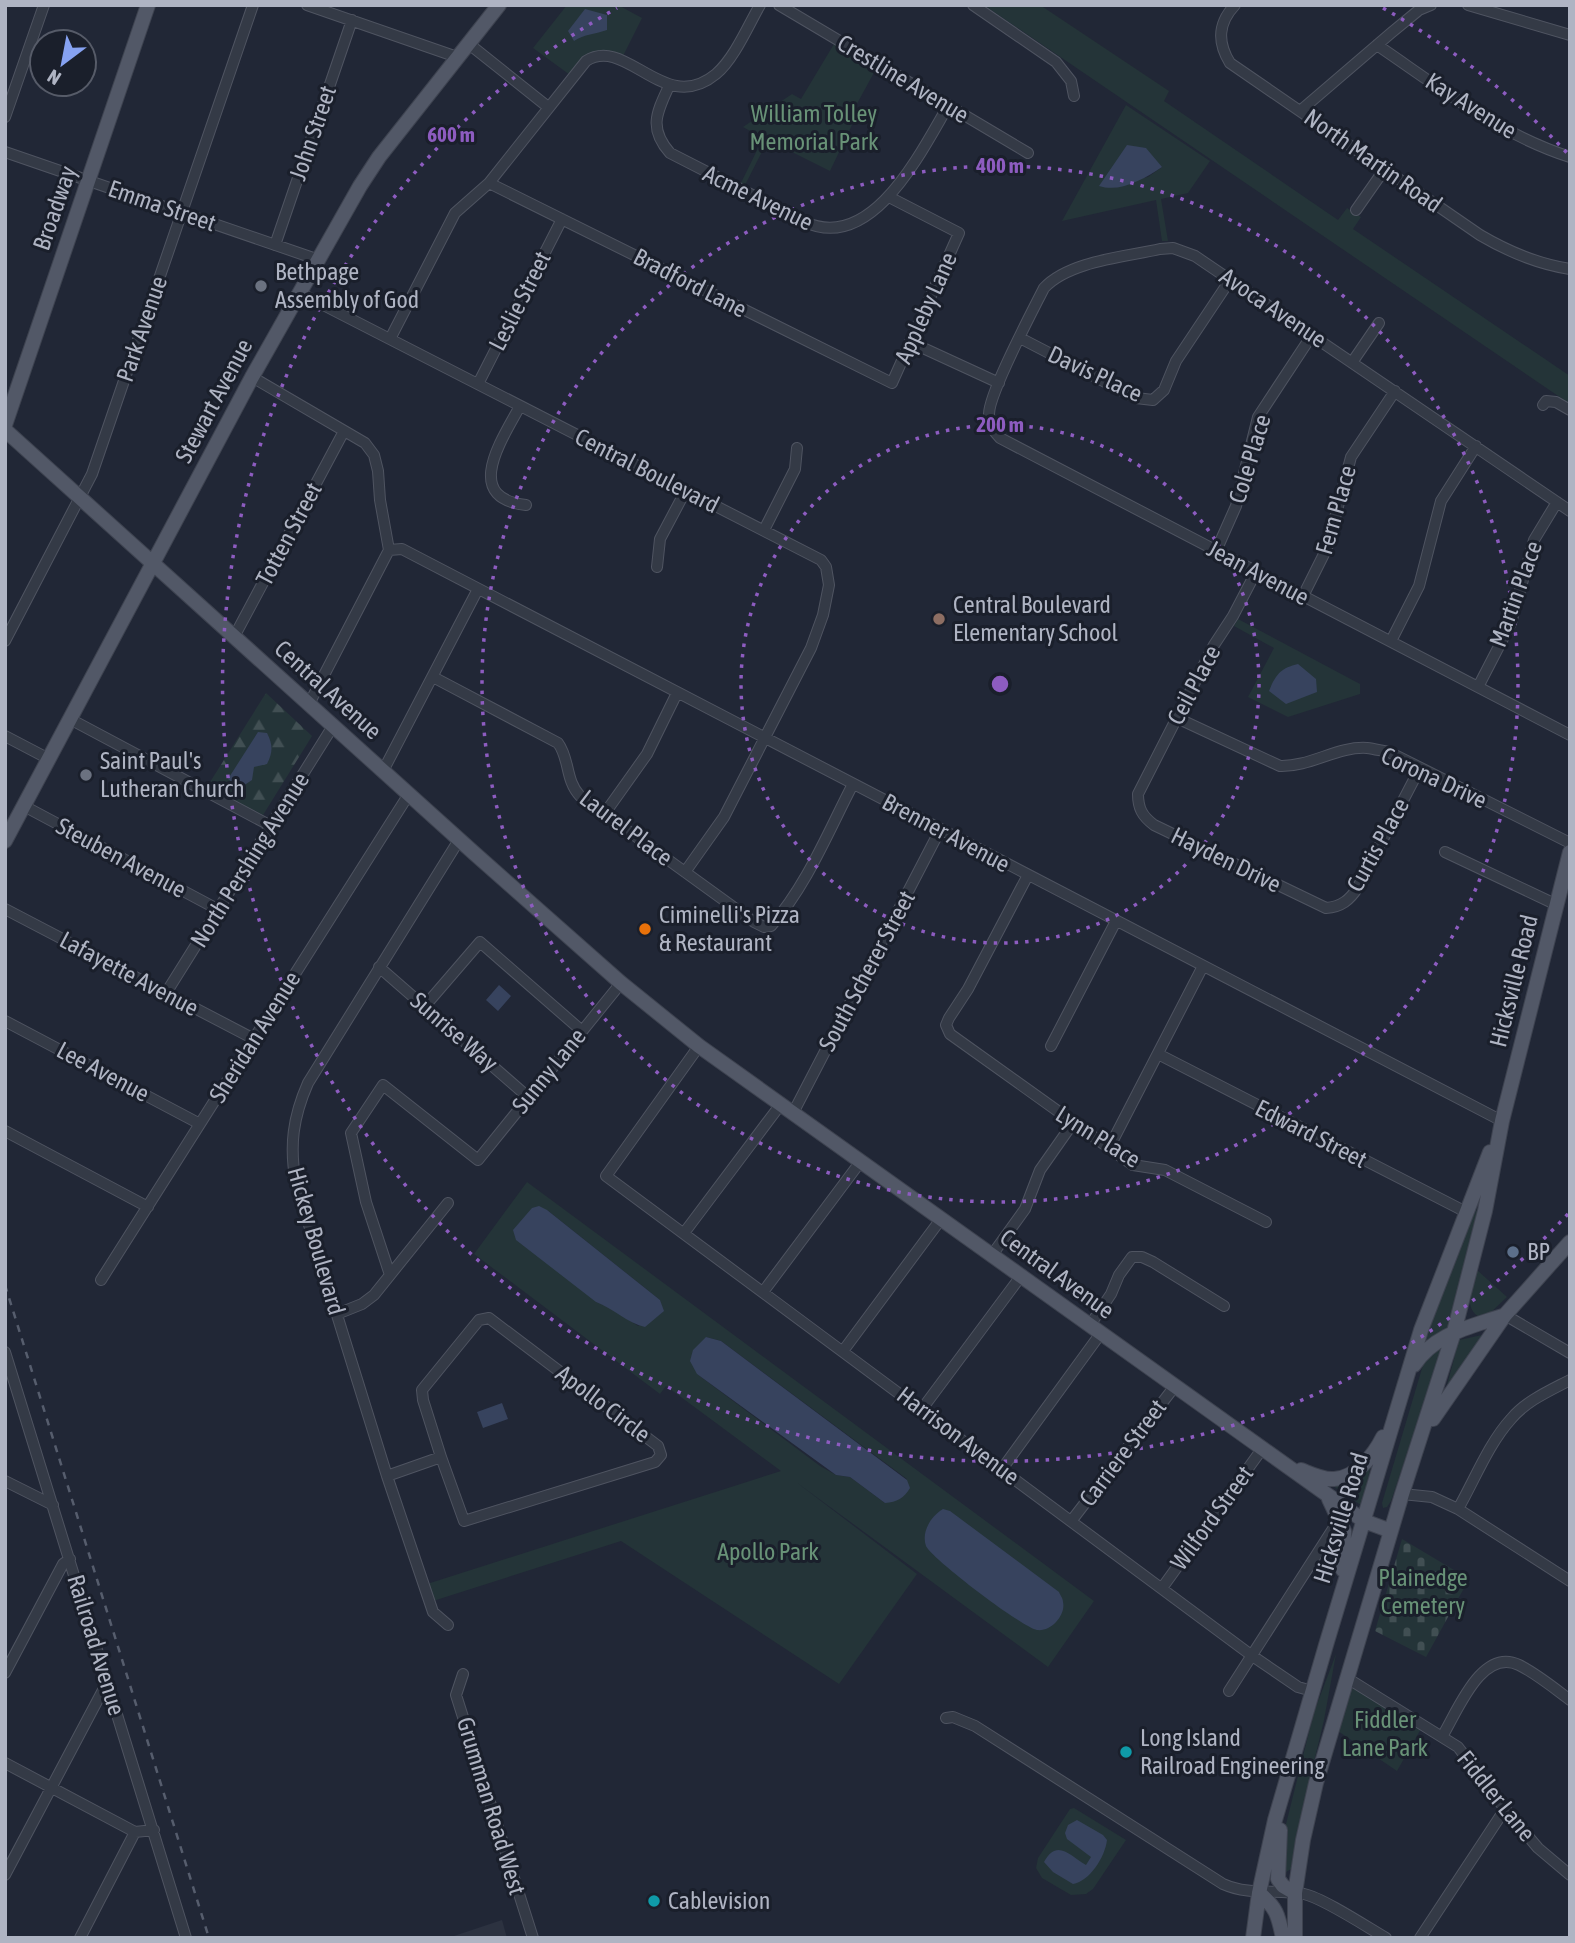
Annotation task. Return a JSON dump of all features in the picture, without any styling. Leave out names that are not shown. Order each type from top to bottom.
[{"type":"main road","name":"Broadway","points":[[5,428],[148,5]]},
{"type":"main road","name":"Stewart Avenue","points":[[5,841],[318,260],[379,157],[499,5]]},
{"type":"main road","name":"Central Avenue","points":[[5,428],[152,564],[460,840],[621,982],[699,1046],[782,1110],[861,1161],[1364,1521],[1391,1531]]},
{"type":"main road","name":"Hicksville Road","points":[[1295,1938],[1295,1893],[1316,1783],[1402,1494],[1454,1332],[1485,1210],[1502,1121],[1570,852]]},
{"type":"main road","name":"Hicksville Road","points":[[1253,1938],[1259,1893],[1283,1791],[1421,1330],[1502,1121]]},
{"type":"main road","points":[[1423,1435],[1446,1397],[1505,1315],[1570,1242]]},
{"type":"main road","points":[[1465,1291],[1470,1312],[1478,1320],[1487,1321]]},
{"type":"main road","points":[[1408,1375],[1430,1345],[1454,1332],[1505,1315]]},
{"type":"main road","points":[[1265,1451],[1303,1471],[1323,1478],[1340,1478],[1359,1468],[1371,1456],[1398,1407]]},
{"type":"main road","points":[[1327,1495],[1340,1518],[1345,1537],[1342,1591]]},
{"type":"main road","points":[[1283,1791],[1278,1879],[1283,1886],[1295,1893]]},
{"type":"main road","points":[[1259,1893],[1275,1908],[1283,1938]]},
{"type":"street","points":[[5,117],[44,5]]},
{"type":"street","name":"Park Avenue","points":[[5,641],[92,474],[253,5]]},
{"type":"street","points":[[307,5],[457,57]]},
{"type":"street","points":[[390,339],[455,213],[489,183],[586,61],[598,55],[616,57],[669,86],[691,86],[704,82],[717,73],[729,58],[760,5]]},
{"type":"street","name":"Crestline Avenue","points":[[779,5],[1028,153]]},
{"type":"street","points":[[973,5],[1056,62],[1070,81],[1074,96]]},
{"type":"street","name":"North Martin Road","points":[[1235,5],[1220,33],[1230,63],[1505,250],[1570,269]]},
{"type":"street","points":[[1300,110],[1419,10],[1431,5]]},
{"type":"street","points":[[1468,5],[1570,35]]},
{"type":"street","name":"John Street","points":[[275,245],[352,20]]},
{"type":"street","points":[[469,44],[548,107]]},
{"type":"street","name":"Kay Avenue","points":[[1377,45],[1504,130],[1570,157]]},
{"type":"street","name":"Acme Avenue","points":[[669,86],[656,115],[656,127],[664,146],[676,158],[805,222],[825,229],[851,225],[889,197],[908,173],[948,106]]},
{"type":"street","name":"Emma Street","points":[[5,152],[318,260]]},
{"type":"street","points":[[1356,209],[1384,170]]},
{"type":"street","name":"Bradford Lane","points":[[489,183],[892,383]]},
{"type":"street","name":"Appleby Lane","points":[[889,197],[959,233],[892,383]]},
{"type":"street","name":"Leslie Street","points":[[478,384],[562,219]]},
{"type":"street","name":"Avoca Avenue","points":[[999,383],[1044,288],[1058,275],[1076,268],[1173,248],[1195,256],[1570,510]]},
{"type":"street","name":"Davis Place","points":[[1020,338],[1136,398],[1153,400],[1164,390],[1176,361],[1230,280]]},
{"type":"street","name":"Central Boulevard","points":[[300,293],[764,530],[821,560],[826,567],[829,585],[823,615],[811,648],[724,817],[685,872]]},
{"type":"street","points":[[1353,362],[1379,323]]},
{"type":"street","name":"Cole Place","points":[[1216,551],[1236,506],[1258,417],[1312,335]]},
{"type":"street","points":[[910,342],[999,383]]},
{"type":"street","points":[[253,377],[371,448],[374,455],[389,550],[309,704]]},
{"type":"street","name":"Jean Avenue","points":[[999,383],[989,412],[991,426],[1000,439],[1570,735]]},
{"type":"street","name":"Fern Place","points":[[1303,596],[1327,548],[1351,457],[1395,391]]},
{"type":"street","points":[[1543,405],[1546,401],[1551,401],[1570,410]]},
{"type":"street","points":[[520,406],[492,459],[490,470],[491,480],[502,498],[515,504],[526,505]]},
{"type":"street","name":"Totten Street","points":[[234,637],[344,431]]},
{"type":"street","points":[[1391,641],[1419,586],[1441,500],[1476,446]]},
{"type":"street","points":[[764,530],[795,469],[797,448]]},
{"type":"street","points":[[657,567],[660,539],[686,491]]},
{"type":"street","name":"Martin Place","points":[[1478,687],[1511,623],[1534,540],[1557,502]]},
{"type":"street","name":"Brenner Avenue","points":[[389,550],[402,549],[1502,1121]]},
{"type":"street","name":"Ceil Place","points":[[1138,801],[1138,794],[1177,718],[1256,572]]},
{"type":"street","points":[[383,771],[478,589]]},
{"type":"street","name":"Laurel Place","points":[[433,677],[558,743],[566,753],[574,790],[754,922],[766,927],[771,926],[792,899],[853,784]]},
{"type":"street","points":[[605,813],[647,754],[677,693]]},
{"type":"street","name":"Corona Drive","points":[[1177,718],[1268,763],[1280,766],[1296,766],[1366,748],[1390,752],[1570,843]]},
{"type":"street","points":[[70,719],[271,826]]},
{"type":"street","name":"North Pershing Avenue","points":[[166,993],[333,726]]},
{"type":"street","points":[[5,736],[49,759]]},
{"type":"street","name":"Curtis Place","points":[[1326,908],[1337,907],[1352,897],[1420,768]]},
{"type":"street","name":"Sheridan Avenue","points":[[102,1280],[409,794]]},
{"type":"street","name":"Hayden Drive","points":[[1138,801],[1145,818],[1154,825],[1326,908]]},
{"type":"street","name":"Steuben Avenue","points":[[24,806],[219,910]]},
{"type":"street","name":"South Scherer Street","points":[[684,1233],[782,1110],[940,830]]},
{"type":"street","name":"Hickey Boulevard","points":[[448,1625],[433,1612],[387,1476],[296,1183],[291,1150],[294,1118],[308,1083],[460,840]]},
{"type":"street","points":[[1445,852],[1557,905]]},
{"type":"street","name":"Lynn Place","points":[[1028,876],[968,989],[948,1018],[946,1025],[950,1034],[1133,1165],[1174,1174],[1266,1222]]},
{"type":"street","name":"Lafayette Avenue","points":[[5,909],[254,1039]]},
{"type":"street","points":[[1051,1046],[1116,921]]},
{"type":"street","points":[[424,1007],[480,942],[582,1031]]},
{"type":"street","points":[[1109,1148],[1203,966]]},
{"type":"street","name":"Sunrise Way","points":[[379,967],[528,1097]]},
{"type":"street","name":"Sunny Lane","points":[[390,1275],[366,1202],[351,1133],[383,1085],[478,1160],[621,982]]},
{"type":"street","name":"Lee Avenue","points":[[5,1021],[200,1124]]},
{"type":"street","name":"Harrison Avenue","points":[[699,1046],[606,1176],[1251,1655],[1303,1690],[1312,1691]]},
{"type":"street","name":"Edward Street","points":[[1158,1054],[1466,1212]]},
{"type":"street","points":[[992,1255],[1025,1209],[1040,1170],[1073,1123]]},
{"type":"street","points":[[5,1131],[148,1207]]},
{"type":"street","points":[[763,1292],[861,1161]]},
{"type":"street","points":[[337,1314],[362,1304],[374,1295],[448,1203]]},
{"type":"street","points":[[843,1351],[941,1219]]},
{"type":"street","points":[[1002,1469],[1096,1329],[1119,1275],[1132,1257],[1142,1257],[1153,1262],[1224,1306]]},
{"type":"street","points":[[922,1409],[1021,1276]]},
{"type":"street","points":[[1505,1315],[1570,1353]]},
{"type":"street","name":"Apollo Circle","points":[[489,1318],[658,1446],[661,1455],[655,1462],[464,1521],[441,1457],[422,1400],[422,1390],[480,1320],[489,1318]]},
{"type":"street","name":"Railroad Avenue","points":[[5,1352],[186,1938]]},
{"type":"street","points":[[1458,1509],[1502,1430],[1512,1418],[1532,1400],[1570,1380]]},
{"type":"street","name":"Carriere Street","points":[[1072,1521],[1175,1386]]},
{"type":"street","name":"Wilford Street","points":[[1163,1588],[1265,1451]]},
{"type":"street","points":[[387,1476],[441,1457]]},
{"type":"street","points":[[5,1481],[52,1505]]},
{"type":"street","points":[[1402,1494],[1432,1497],[1458,1509],[1570,1581]]},
{"type":"street","points":[[1229,1691],[1340,1518]]},
{"type":"street","points":[[5,1673],[63,1564],[70,1559]]},
{"type":"street","points":[[1443,1735],[1479,1675],[1496,1662],[1507,1661],[1519,1665],[1570,1700]]},
{"type":"street","name":"Grumman Road West","points":[[463,1674],[456,1695],[533,1938]]},
{"type":"street","name":"Fiddler Lane","points":[[1347,1678],[1443,1735],[1466,1755],[1505,1810],[1538,1848],[1570,1875]]},
{"type":"street","points":[[5,1875],[103,1690],[110,1688]]},
{"type":"street","points":[[946,1718],[953,1717],[975,1726],[1223,1884],[1259,1893],[1307,1895],[1386,1938]]},
{"type":"street","points":[[5,1763],[135,1832],[153,1830]]},
{"type":"street","points":[[1420,1938],[1505,1810]]},
{"type":"street","points":[[80,1938],[135,1832]]},
{"type":"shaded area","points":[[502,1920],[507,1938],[448,1938]]},
{"type":"green space","points":[[567,5],[618,5],[642,18],[622,58],[610,52],[570,75],[533,48]]},
{"type":"green space","points":[[984,5],[1040,5],[1169,91],[1164,101],[1338,220],[1347,208],[1361,217],[1353,229],[1570,376],[1570,404]]},
{"type":"green space","name":"William Tolley Memorial Park","points":[[834,44],[876,69],[847,122],[852,125],[830,171],[768,140],[743,189],[739,187],[763,138],[743,127],[792,94],[801,99]]},
{"type":"green space","points":[[1126,105],[1210,161],[1188,193],[1161,199],[1168,241],[1162,241],[1156,200],[1062,221]],"holes":[[[1128,146],[1162,167],[1148,177],[1100,186]]]},
{"type":"green space","points":[[1238,619],[1360,684],[1360,694],[1288,717],[1248,697],[1274,648],[1234,626]]},
{"type":"green space","points":[[266,693],[312,736],[263,815],[207,787]]},
{"type":"green space","name":"Apollo Park","points":[[527,1182],[1094,1601],[1048,1667],[796,1482],[917,1574],[839,1684],[621,1541],[433,1601],[427,1584],[781,1471],[666,1386],[660,1394],[474,1254]],"holes":[[[547,1210],[660,1300],[663,1311],[638,1326],[610,1307],[596,1302]],[[706,1337],[721,1341],[907,1479],[885,1503],[850,1477],[836,1475],[820,1466],[697,1374]]]},
{"type":"green space","points":[[1483,1198],[1449,1328],[1426,1340],[1426,1331],[1466,1229]]},
{"type":"green space","points":[[1477,1270],[1507,1297],[1487,1316],[1479,1317],[1471,1307],[1470,1295]]},
{"type":"green space","points":[[1482,1335],[1446,1389],[1459,1340]]},
{"type":"green space","points":[[1443,1347],[1391,1501],[1383,1508],[1382,1503],[1423,1365],[1435,1351]]},
{"type":"green space","points":[[1371,1465],[1362,1506],[1323,1479]]},
{"type":"green space","name":"Plainedge Cemetery","points":[[1402,1539],[1469,1579],[1426,1657],[1375,1631]]},
{"type":"green space","points":[[1336,1654],[1291,1869],[1286,1872],[1284,1832],[1314,1712]]},
{"type":"green space","name":"Fiddler Lane Park","points":[[1348,1683],[1422,1727],[1397,1771],[1335,1729]]},
{"type":"green space","points":[[1074,1808],[1126,1840],[1093,1889],[1086,1894],[1071,1895],[1042,1878],[1036,1868],[1038,1858],[1070,1809]]},
{"type":"water","points":[[585,9],[607,15],[607,30],[574,41],[568,31]]},
{"type":"water","points":[[1127,145],[1146,148],[1162,167],[1123,186],[1099,186]]},
{"type":"water","points":[[1298,664],[1316,679],[1317,692],[1286,704],[1269,691],[1280,673]]},
{"type":"water","points":[[258,732],[267,733],[272,748],[270,756],[267,764],[254,767],[252,780],[240,788],[228,779]]},
{"type":"water","points":[[499,985],[511,996],[498,1011],[486,1000]]},
{"type":"water","points":[[539,1206],[660,1300],[664,1311],[645,1327],[632,1322],[596,1302],[516,1240],[513,1230],[532,1208]]},
{"type":"water","points":[[706,1337],[721,1341],[907,1480],[910,1488],[908,1491],[900,1499],[885,1503],[850,1477],[836,1475],[697,1374],[690,1361],[693,1350]]},
{"type":"water","points":[[502,1403],[508,1419],[483,1428],[477,1412]]},
{"type":"water","points":[[943,1509],[950,1511],[1059,1592],[1063,1607],[1056,1622],[1042,1630],[1028,1626],[978,1592],[932,1553],[926,1546],[926,1530],[931,1520]]},
{"type":"water","points":[[1077,1820],[1107,1840],[1096,1867],[1085,1878],[1073,1884],[1053,1872],[1044,1862],[1054,1851],[1059,1850],[1086,1865],[1091,1857],[1067,1839],[1065,1833],[1068,1825]]},
{"type":"railway","points":[[5,1285],[209,1938]]},
{"type":"place","name":"Bethpage Assembly of God","points":[[261,286]]},
{"type":"place","name":"Central Boulevard Elementary School","points":[[939,619]]},
{"type":"place","name":"Saint Paul's Lutheran Church","points":[[86,775]]},
{"type":"place","name":"Ciminelli's Pizza & Restaurant","points":[[645,929]]},
{"type":"place","name":"BP","points":[[1513,1252]]},
{"type":"place","name":"Long Island Railroad Engineering","points":[[1126,1752]]},
{"type":"place","name":"Cablevision","points":[[654,1901]]}]
